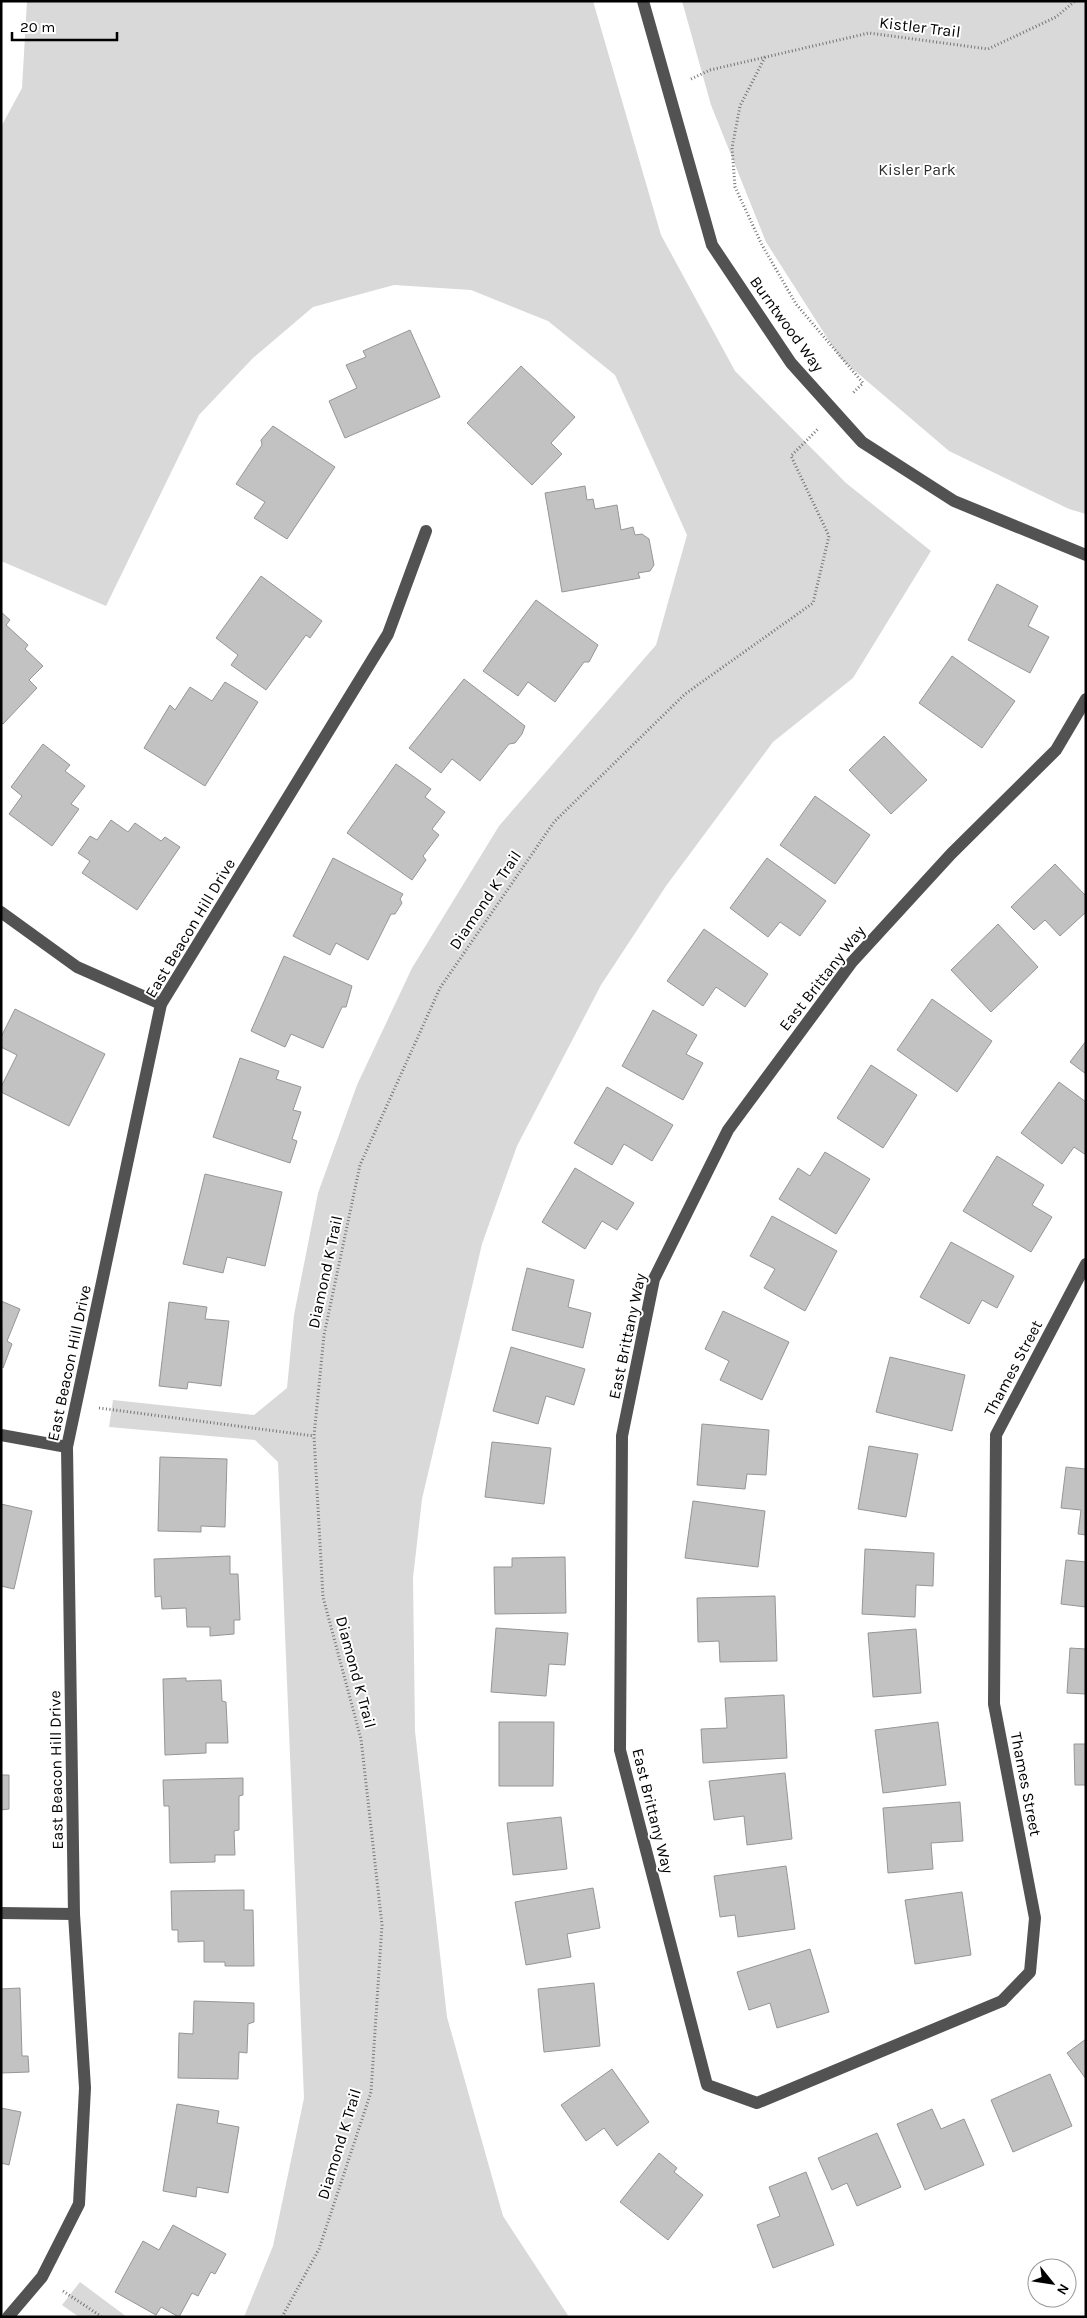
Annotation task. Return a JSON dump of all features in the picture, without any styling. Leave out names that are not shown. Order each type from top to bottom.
[{"type":"street","name":"Burntwood Way","points":[[643,1],[712,245],[791,363],[862,442],[954,501],[1086,555]]},
{"type":"street","name":"East Beacon Hill Drive","points":[[8,2317],[42,2277],[79,2204],[85,2088],[74,1914],[67,1448],[161,1004],[388,634],[426,531]]},
{"type":"street","name":"East Brittany Way","points":[[707,2086],[620,1750],[622,1436],[654,1279],[728,1130],[852,962],[951,854],[1056,750],[1086,699]]},
{"type":"street","points":[[1,912],[77,967],[161,1004]]},
{"type":"street","name":"Thames Street","points":[[707,2086],[757,2103],[1002,2000],[1030,1972],[1035,1918],[994,1704],[996,1435],[1086,1264]]},
{"type":"street","points":[[1,1435],[67,1448]]},
{"type":"street","points":[[1,1913],[74,1914]]},
{"type":"path","name":"Kistler Trail","points":[[668,89],[710,70],[869,33],[988,49],[1056,17],[1075,1]]},
{"type":"path","points":[[765,57],[740,106],[732,148],[735,187],[762,245],[796,304],[863,383],[835,412]]},
{"type":"path","name":"Diamond K Trail","points":[[282,2317],[319,2249],[371,2092],[382,1925],[361,1739],[323,1597],[314,1436],[324,1335],[360,1165],[440,988],[554,822],[685,694],[813,603],[829,536],[791,456],[835,412]]},
{"type":"path","points":[[76,1405],[314,1436]]},
{"type":"path","points":[[42,2277],[102,2317]]},
{"type":"green space","points":[[27,1],[593,1],[661,235],[735,371],[846,483],[931,551],[853,678],[773,742],[666,886],[601,985],[517,1146],[482,1244],[422,1499],[413,1578],[415,1731],[447,2017],[503,2216],[569,2317],[244,2317],[273,2246],[304,2098],[278,1462],[255,1440],[109,1427],[113,1400],[254,1415],[287,1388],[294,1315],[318,1193],[357,1085],[412,968],[499,826],[656,645],[687,535],[615,375],[548,321],[471,290],[394,285],[313,307],[253,358],[199,415],[106,606],[1,561],[1,127],[22,88]]},
{"type":"green space","name":"Kisler Park","points":[[682,1],[1086,1],[1086,514],[1069,509],[949,451],[840,358],[766,242],[711,105]]},
{"type":"green space","points":[[80,2282],[127,2317],[79,2317],[62,2305]]},
{"type":"building","points":[[410,330],[440,397],[345,438],[329,401],[357,388],[346,365],[366,357],[363,351]]},
{"type":"building","points":[[521,366],[575,417],[551,443],[562,454],[532,485],[467,423]]},
{"type":"building","points":[[273,426],[335,467],[287,539],[254,518],[265,502],[236,484],[262,445],[261,440]]},
{"type":"building","points":[[585,486],[587,500],[593,499],[595,509],[617,505],[621,530],[633,527],[635,535],[642,534],[649,539],[654,565],[650,571],[638,573],[640,578],[562,592],[545,493]]},
{"type":"building","points":[[261,576],[322,621],[310,638],[306,635],[266,690],[231,665],[238,655],[216,638]]},
{"type":"building","points":[[997,584],[1038,606],[1028,626],[1049,637],[1030,673],[968,640]]},
{"type":"building","points":[[536,600],[598,645],[589,662],[584,662],[555,702],[528,682],[518,696],[483,671]]},
{"type":"building","points":[[1,612],[10,620],[6,625],[28,645],[25,649],[43,666],[29,680],[37,688],[3,724],[1,722]]},
{"type":"building","points":[[952,656],[1015,701],[982,748],[919,703]]},
{"type":"building","points":[[464,679],[525,726],[515,743],[509,744],[480,781],[452,759],[441,773],[409,748]]},
{"type":"building","points":[[225,682],[258,702],[205,786],[144,748],[170,705],[175,710],[190,687],[212,701]]},
{"type":"building","points":[[884,736],[927,780],[891,814],[849,770]]},
{"type":"building","points":[[43,744],[70,765],[65,771],[85,786],[71,804],[79,809],[52,846],[9,814],[22,796],[11,787]]},
{"type":"building","points":[[396,764],[431,789],[425,797],[445,812],[432,829],[439,835],[423,856],[426,860],[412,880],[347,833]]},
{"type":"building","points":[[815,796],[870,835],[835,884],[780,845]]},
{"type":"building","points":[[111,820],[128,832],[135,823],[161,841],[165,837],[180,847],[137,910],[82,873],[90,861],[78,853],[90,836],[97,840]]},
{"type":"building","points":[[333,858],[403,894],[400,899],[402,903],[395,914],[391,914],[368,960],[336,943],[330,955],[293,936]]},
{"type":"building","points":[[767,858],[826,901],[800,936],[780,922],[768,937],[730,908]]},
{"type":"building","points":[[1055,864],[1086,896],[1086,912],[1060,936],[1045,920],[1034,930],[1011,907]]},
{"type":"building","points":[[998,924],[1038,967],[991,1012],[951,970]]},
{"type":"building","points":[[704,929],[768,974],[745,1007],[716,987],[703,1006],[667,981]]},
{"type":"building","points":[[284,956],[352,986],[346,1007],[342,1007],[323,1048],[291,1034],[285,1047],[251,1031]]},
{"type":"building","points":[[932,999],[992,1041],[957,1092],[897,1050]]},
{"type":"building","points":[[15,1009],[105,1054],[69,1126],[1,1092],[1,1087],[17,1055],[1,1047],[1,1037]]},
{"type":"building","points":[[653,1010],[697,1035],[686,1054],[703,1063],[683,1100],[622,1066]]},
{"type":"building","points":[[1086,1041],[1086,1074],[1070,1062]]},
{"type":"building","points":[[240,1058],[279,1071],[276,1079],[301,1087],[293,1110],[301,1112],[292,1139],[297,1141],[290,1163],[213,1137]]},
{"type":"building","points":[[871,1065],[917,1095],[883,1148],[837,1118]]},
{"type":"building","points":[[1059,1082],[1086,1102],[1086,1155],[1074,1147],[1062,1164],[1021,1133]]},
{"type":"building","points":[[607,1087],[673,1125],[652,1161],[624,1144],[612,1165],[574,1143]]},
{"type":"building","points":[[825,1152],[870,1179],[836,1234],[779,1199],[798,1168],[810,1176]]},
{"type":"building","points":[[997,1156],[1044,1185],[1032,1205],[1052,1217],[1031,1252],[963,1211]]},
{"type":"building","points":[[575,1168],[634,1203],[617,1230],[602,1221],[585,1249],[542,1222]]},
{"type":"building","points":[[205,1174],[282,1192],[265,1266],[227,1257],[223,1273],[183,1264]]},
{"type":"building","points":[[772,1216],[837,1251],[805,1311],[764,1288],[775,1269],[750,1256]]},
{"type":"building","points":[[951,1242],[1014,1276],[997,1308],[982,1300],[969,1324],[920,1297]]},
{"type":"building","points":[[527,1268],[574,1280],[568,1307],[591,1313],[583,1348],[512,1330]]},
{"type":"building","points":[[1,1301],[20,1309],[7,1341],[12,1344],[3,1368]]},
{"type":"building","points":[[169,1302],[207,1307],[205,1319],[229,1321],[221,1386],[188,1382],[187,1389],[159,1386]]},
{"type":"building","points":[[723,1311],[789,1342],[762,1400],[720,1380],[729,1361],[705,1349]]},
{"type":"building","points":[[511,1347],[585,1369],[574,1405],[546,1396],[538,1424],[493,1411]]},
{"type":"building","points":[[890,1357],[965,1375],[952,1431],[876,1412]]},
{"type":"building","points":[[702,1424],[769,1430],[766,1475],[747,1474],[745,1489],[697,1485]]},
{"type":"building","points":[[492,1442],[551,1448],[544,1504],[485,1497]]},
{"type":"building","points":[[869,1446],[918,1454],[906,1517],[858,1509]]},
{"type":"building","points":[[160,1457],[227,1459],[225,1527],[201,1526],[201,1532],[158,1531]]},
{"type":"building","points":[[1066,1467],[1086,1469],[1086,1535],[1078,1534],[1081,1510],[1061,1508]]},
{"type":"building","points":[[693,1501],[765,1511],[758,1567],[685,1558]]},
{"type":"building","points":[[1,1504],[32,1511],[14,1589],[1,1586]]},
{"type":"building","points":[[865,1549],[934,1553],[933,1586],[916,1585],[915,1617],[862,1614]]},
{"type":"building","points":[[230,1556],[230,1574],[238,1574],[240,1620],[234,1620],[234,1634],[210,1636],[210,1627],[187,1627],[186,1608],[162,1609],[161,1596],[155,1597],[154,1559]]},
{"type":"building","points":[[565,1557],[566,1613],[495,1614],[494,1567],[512,1567],[512,1558]]},
{"type":"building","points":[[1066,1560],[1086,1562],[1086,1607],[1061,1604]]},
{"type":"building","points":[[775,1596],[777,1661],[720,1662],[719,1641],[698,1642],[697,1598]]},
{"type":"building","points":[[496,1628],[568,1633],[565,1665],[549,1664],[546,1696],[491,1692]]},
{"type":"building","points":[[916,1629],[921,1693],[873,1697],[868,1633]]},
{"type":"building","points":[[1070,1648],[1086,1649],[1086,1694],[1067,1693]]},
{"type":"building","points":[[186,1678],[186,1681],[221,1680],[222,1701],[226,1702],[228,1743],[206,1743],[206,1753],[165,1755],[163,1679]]},
{"type":"building","points":[[784,1695],[787,1758],[703,1763],[701,1729],[727,1728],[725,1698]]},
{"type":"building","points":[[499,1722],[554,1722],[553,1786],[499,1786]]},
{"type":"building","points":[[938,1722],[946,1785],[883,1793],[875,1730]]},
{"type":"building","points":[[1074,1744],[1086,1744],[1086,1785],[1075,1785]]},
{"type":"building","points":[[785,1773],[792,1839],[747,1845],[744,1816],[714,1820],[709,1781]]},
{"type":"building","points":[[1,1775],[9,1775],[9,1809],[1,1810]]},
{"type":"building","points":[[243,1778],[243,1795],[239,1796],[239,1830],[234,1831],[235,1855],[215,1855],[215,1862],[170,1863],[169,1806],[164,1806],[163,1780]]},
{"type":"building","points":[[960,1802],[963,1841],[931,1843],[933,1869],[888,1873],[883,1808]]},
{"type":"building","points":[[561,1817],[567,1869],[513,1875],[507,1823]]},
{"type":"building","points":[[786,1866],[795,1929],[738,1937],[735,1915],[720,1917],[714,1876]]},
{"type":"building","points":[[593,1888],[600,1928],[567,1934],[571,1957],[526,1965],[515,1902]]},
{"type":"building","points":[[244,1890],[244,1910],[253,1910],[254,1966],[225,1966],[225,1962],[204,1962],[204,1941],[178,1942],[178,1930],[172,1930],[171,1891]]},
{"type":"building","points":[[962,1892],[971,1955],[915,1964],[905,1900]]},
{"type":"building","points":[[810,1949],[829,2012],[777,2028],[770,2003],[749,2010],[737,1972]]},
{"type":"building","points":[[594,1983],[600,2046],[544,2052],[538,1989]]},
{"type":"building","points":[[20,1988],[22,2056],[28,2056],[29,2072],[1,2073],[1,1989]]},
{"type":"building","points":[[194,2001],[254,2003],[254,2022],[248,2024],[247,2053],[239,2052],[238,2079],[178,2078],[179,2033],[193,2034]]},
{"type":"building","points":[[1086,2039],[1086,2079],[1067,2053]]},
{"type":"building","points":[[612,2069],[649,2122],[617,2146],[604,2128],[586,2141],[561,2105]]},
{"type":"building","points":[[1050,2074],[1072,2126],[1013,2152],[991,2100]]},
{"type":"building","points":[[177,2104],[219,2111],[217,2123],[239,2127],[228,2193],[197,2187],[196,2197],[163,2191]]},
{"type":"building","points":[[1,2108],[21,2112],[9,2165],[1,2163]]},
{"type":"building","points":[[932,2109],[941,2129],[964,2119],[984,2165],[925,2190],[897,2124]]},
{"type":"building","points":[[877,2133],[901,2187],[857,2206],[847,2183],[832,2190],[818,2158]]},
{"type":"building","points":[[659,2153],[677,2168],[674,2172],[703,2195],[668,2240],[620,2202]]},
{"type":"building","points":[[806,2172],[834,2245],[773,2268],[757,2225],[780,2216],[769,2187]]},
{"type":"building","points":[[173,2225],[226,2254],[215,2274],[211,2272],[198,2296],[192,2293],[179,2317],[161,2307],[156,2315],[115,2292],[143,2241],[159,2250]]}]
